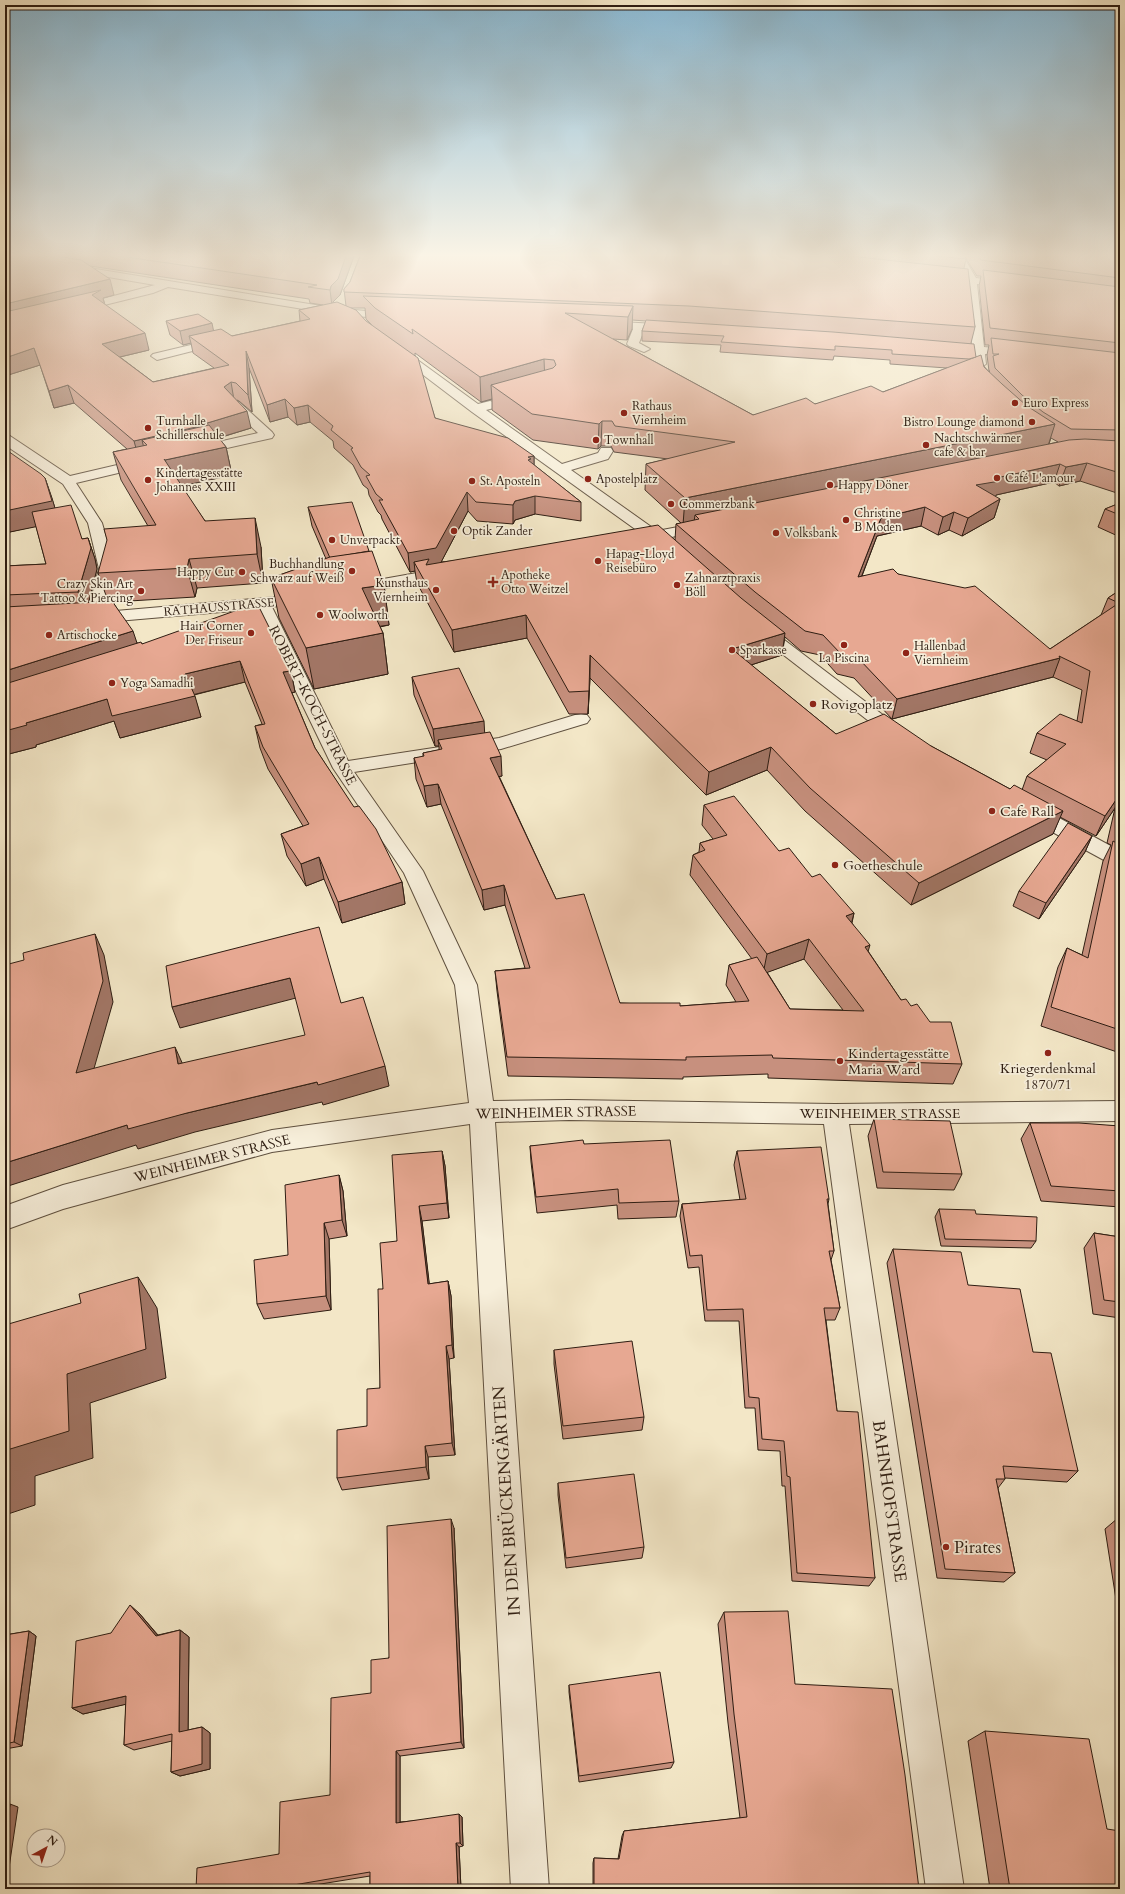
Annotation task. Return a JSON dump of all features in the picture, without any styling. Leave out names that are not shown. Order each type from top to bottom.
[{"type":"street","points":[[157,356],[207,344]]},
{"type":"street","points":[[388,344],[476,409],[656,536],[673,551]]},
{"type":"street","points":[[634,344],[644,349]]},
{"type":"street","points":[[977,344],[982,379]]},
{"type":"street","points":[[932,346],[1032,356]]},
{"type":"street","points":[[476,409],[505,400]]},
{"type":"street","points":[[183,454],[267,435],[235,405]]},
{"type":"street","points":[[5,439],[68,481],[160,459]]},
{"type":"street","points":[[560,469],[603,456],[606,451]]},
{"type":"street","name":"RATHAUSSTRASSE","points":[[68,481],[95,523],[107,569],[87,618],[262,604],[292,599]]},
{"type":"street","points":[[627,541],[718,523]]},
{"type":"street","points":[[344,591],[460,571]]},
{"type":"street","points":[[238,622],[262,604]]},
{"type":"street","name":"ROBERT-KOCH-STRASSE","points":[[262,604],[342,768],[413,871],[466,985],[482,1112]]},
{"type":"street","points":[[751,621],[888,729],[915,746]]},
{"type":"street","points":[[342,768],[501,743],[581,719]]},
{"type":"street","points":[[1015,804],[1120,860]]},
{"type":"street","name":"WEINHEIMER STRASSE","points":[[5,1218],[63,1197],[272,1140],[482,1112],[569,1110],[835,1114],[1120,1111]]},
{"type":"street","name":"IN DEN BRÜCKENGÄRTEN","points":[[482,1112],[530,1889]]},
{"type":"street","name":"BAHNHOFSTRASSE","points":[[835,1114],[945,1889]]},
{"type":"building","points":[[5,344],[103,344],[153,382],[229,365],[201,344],[399,344],[418,358],[435,418],[508,438],[534,456],[528,457],[531,459],[528,460],[581,502],[535,496],[515,501],[513,505],[476,502],[467,492],[436,548],[408,553],[379,500],[383,500],[376,494],[366,476],[370,475],[361,467],[351,449],[353,448],[331,430],[333,426],[308,405],[294,408],[285,399],[267,405],[246,351],[248,395],[236,383],[231,382],[224,387],[247,411],[204,424],[205,425],[134,441],[68,385],[49,391],[34,348],[5,358]]},
{"type":"building","points":[[434,344],[623,344],[753,415],[806,398],[815,404],[871,386],[883,392],[981,355],[984,367],[1002,384],[1027,406],[1055,424],[685,498],[646,464],[735,442],[615,426],[612,421],[602,421],[599,424],[532,414],[491,385],[553,368],[556,365],[554,360],[544,359],[480,377]]},
{"type":"building","points":[[755,344],[974,344],[976,357],[969,359],[892,354],[892,350],[835,346],[835,350]]},
{"type":"building","points":[[992,344],[1046,344],[1120,353],[1120,430],[1071,429],[1043,412],[1022,395],[995,368],[993,356],[999,354],[993,354]]},
{"type":"building","points":[[209,425],[226,447],[164,459],[205,521],[255,518],[257,554],[189,559],[187,568],[98,573],[107,540],[104,529],[156,525],[113,452],[147,445],[142,440]]},
{"type":"building","points":[[1085,439],[1120,441],[1120,473],[1087,463],[1066,467],[1060,464],[996,478],[1000,481],[976,485],[1000,499],[968,518],[954,512],[943,517],[925,507],[881,518],[858,577],[893,569],[898,574],[965,588],[975,586],[1050,649],[1119,603],[1108,598],[1120,590],[1120,794],[1105,816],[1027,776],[1066,744],[1037,733],[1060,714],[1082,723],[1090,671],[1059,656],[1060,658],[897,699],[858,658],[841,654],[823,635],[805,631],[755,592],[676,524],[699,519],[695,515],[1069,440]]},
{"type":"building","points":[[5,449],[45,478],[52,501],[5,511]]},
{"type":"building","points":[[352,502],[369,551],[330,558],[308,507]]},
{"type":"building","points":[[1120,503],[1120,515],[1105,509]]},
{"type":"building","points":[[71,505],[82,539],[88,538],[91,548],[78,592],[5,595],[5,566],[46,564],[32,512]]},
{"type":"building","points":[[658,525],[741,598],[785,633],[732,649],[836,734],[884,714],[931,746],[1010,789],[1014,785],[1063,811],[919,883],[810,788],[771,747],[709,772],[590,655],[589,691],[569,692],[526,615],[452,630],[414,562],[429,559],[426,565]]},
{"type":"building","points":[[372,551],[384,585],[362,588],[383,633],[306,648],[271,578],[330,557]]},
{"type":"building","points":[[112,601],[133,631],[5,671],[5,607]]},
{"type":"building","points":[[257,603],[291,671],[283,672],[315,748],[354,807],[359,806],[376,829],[402,882],[338,902],[319,857],[301,864],[281,834],[309,824],[263,747],[255,726],[265,724],[240,661],[185,674],[195,696],[112,716],[107,699],[26,723],[27,725],[5,731],[5,684],[141,642],[142,644]]},
{"type":"building","points":[[459,668],[484,721],[433,729],[412,677]]},
{"type":"building","points":[[490,732],[501,756],[490,758],[556,899],[584,894],[620,1003],[680,1003],[680,1006],[749,1001],[729,965],[757,957],[790,1009],[864,1011],[809,939],[767,954],[693,855],[705,850],[700,843],[727,835],[704,805],[734,796],[779,851],[789,848],[812,877],[820,874],[854,913],[846,916],[870,945],[865,947],[901,1000],[906,999],[911,1006],[917,1004],[930,1022],[951,1022],[962,1064],[773,1058],[772,1055],[686,1057],[686,1060],[507,1057],[495,971],[530,968],[504,885],[482,890],[438,784],[424,786],[414,758],[424,756],[423,753],[442,749],[438,740]]},
{"type":"building","points":[[1120,809],[1120,824],[1117,822]]},
{"type":"building","points":[[1068,823],[1092,836],[1046,903],[1019,891]]},
{"type":"building","points":[[1113,841],[1120,845],[1120,1030],[1051,1007],[1067,948],[1088,958]]},
{"type":"building","points":[[319,927],[341,1003],[363,997],[385,1066],[318,1085],[317,1082],[187,1113],[128,1129],[127,1125],[5,1163],[5,965],[24,960],[23,953],[95,934],[103,981],[76,1073],[175,1047],[178,1064],[305,1035],[290,978],[172,1007],[166,966]]},
{"type":"building","points":[[874,1119],[950,1121],[962,1174],[883,1172]]},
{"type":"building","points":[[1030,1123],[1079,1123],[1120,1126],[1120,1191],[1051,1186]]},
{"type":"building","points":[[583,1140],[584,1144],[670,1140],[679,1201],[619,1203],[618,1189],[536,1197],[530,1146]]},
{"type":"building","points":[[821,1147],[829,1199],[827,1199],[834,1251],[829,1251],[840,1308],[824,1308],[837,1411],[858,1412],[875,1578],[797,1573],[790,1477],[787,1476],[784,1441],[762,1439],[759,1398],[749,1397],[743,1309],[707,1310],[702,1255],[690,1256],[682,1204],[746,1199],[737,1151]]},
{"type":"building","points":[[442,1151],[447,1203],[419,1206],[428,1284],[448,1281],[452,1345],[446,1346],[452,1443],[425,1446],[426,1467],[337,1478],[337,1430],[367,1426],[367,1389],[380,1388],[378,1289],[383,1289],[380,1243],[397,1241],[392,1155]]},
{"type":"building","points":[[339,1175],[342,1220],[324,1223],[326,1296],[257,1304],[254,1260],[288,1255],[285,1185]]},
{"type":"building","points":[[939,1209],[975,1210],[976,1214],[1037,1217],[1036,1241],[945,1239]]},
{"type":"building","points":[[1094,1233],[1120,1237],[1120,1302],[1104,1300]]},
{"type":"building","points":[[893,1249],[961,1252],[968,1285],[1020,1289],[1033,1352],[1051,1353],[1078,1471],[1003,1466],[1005,1479],[996,1479],[1015,1573],[945,1569]]},
{"type":"building","points":[[138,1277],[146,1349],[67,1374],[69,1431],[7,1450],[7,1480],[5,1480],[5,1325],[81,1303],[79,1294]]},
{"type":"building","points":[[632,1341],[644,1417],[563,1426],[554,1350]]},
{"type":"building","points":[[634,1474],[644,1547],[566,1558],[558,1483]]},
{"type":"building","points":[[451,1519],[461,1742],[396,1751],[396,1823],[459,1814],[460,1843],[456,1843],[458,1889],[370,1889],[370,1872],[270,1889],[196,1889],[197,1868],[279,1854],[280,1802],[330,1795],[331,1698],[371,1693],[371,1660],[389,1658],[387,1526]]},
{"type":"building","points":[[130,1605],[156,1636],[180,1630],[179,1732],[202,1727],[202,1764],[171,1772],[172,1734],[124,1745],[126,1696],[72,1708],[76,1641],[111,1633]]},
{"type":"building","points":[[788,1611],[795,1684],[892,1689],[905,1775],[919,1889],[594,1889],[594,1858],[619,1859],[624,1831],[747,1817],[734,1714],[724,1612]]},
{"type":"building","points":[[29,1631],[14,1742],[5,1744],[5,1635]]},
{"type":"building","points":[[660,1672],[674,1762],[579,1776],[569,1685]]},
{"type":"building","points":[[985,1731],[1089,1739],[1107,1829],[1120,1831],[1120,1889],[1010,1889]]},
{"type":"building","points":[[10,1804],[5,1838],[5,1805]]},
{"type":"place","name":"Euro Express","points":[[1015,403]]},
{"type":"place","name":"Rathaus Viernheim","points":[[624,413]]},
{"type":"place","name":"Bistro Lounge diamond","points":[[1032,422]]},
{"type":"place","name":"Turnhalle Schillerschule","points":[[148,428]]},
{"type":"place","name":"Townhall","points":[[596,440]]},
{"type":"place","name":"Nachtschwärmer cafe & bar","points":[[926,445]]},
{"type":"place","name":"Café L'amour","points":[[997,478]]},
{"type":"place","name":"Apostelplatz","points":[[588,479]]},
{"type":"place","name":"Kindertagesstätte Johannes XXIII","points":[[148,480]]},
{"type":"place","name":"St. Aposteln","points":[[472,481]]},
{"type":"place","name":"Happy Döner","points":[[830,485]]},
{"type":"place","name":"Commerzbank","points":[[671,504]]},
{"type":"place","name":"Christine B Moden","points":[[846,520]]},
{"type":"place","name":"Optik Zander","points":[[454,531]]},
{"type":"place","name":"Volksbank","points":[[776,533]]},
{"type":"place","name":"Unverpackt","points":[[332,540]]},
{"type":"place","name":"Hapag-Lloyd Reisebüro","points":[[598,561]]},
{"type":"place","name":"Buchhandlung Schwarz auf Weiß","points":[[352,571]]},
{"type":"place","name":"Happy Cut","points":[[242,572]]},
{"type":"place","name":"Apotheke Otto Weitzel","points":[[493,582]]},
{"type":"place","name":"Zahnarztpraxis Böll","points":[[677,585]]},
{"type":"place","name":"Kunsthaus Viernheim","points":[[436,590]]},
{"type":"place","name":"Crazy Skin Art Tattoo & Piercing","points":[[141,591]]},
{"type":"place","name":"Woolworth","points":[[320,615]]},
{"type":"place","name":"Hair Corner Der Friseur","points":[[251,633]]},
{"type":"place","name":"Artischocke","points":[[49,635]]},
{"type":"place","name":"La Piscina","points":[[844,645]]},
{"type":"place","name":"Sparkasse","points":[[732,650]]},
{"type":"place","name":"Hallenbad Viernheim","points":[[906,653]]},
{"type":"place","name":"Yoga Samadhi","points":[[112,683]]},
{"type":"place","name":"Rovigoplatz","points":[[813,704]]},
{"type":"place","name":"Cafe Rall","points":[[992,811]]},
{"type":"place","name":"Goetheschule","points":[[835,865]]},
{"type":"place","name":"Kriegerdenkmal 1870/71","points":[[1048,1053]]},
{"type":"place","name":"Kindertagesstätte Maria Ward","points":[[840,1061]]},
{"type":"place","name":"Pirates","points":[[946,1547]]}]
